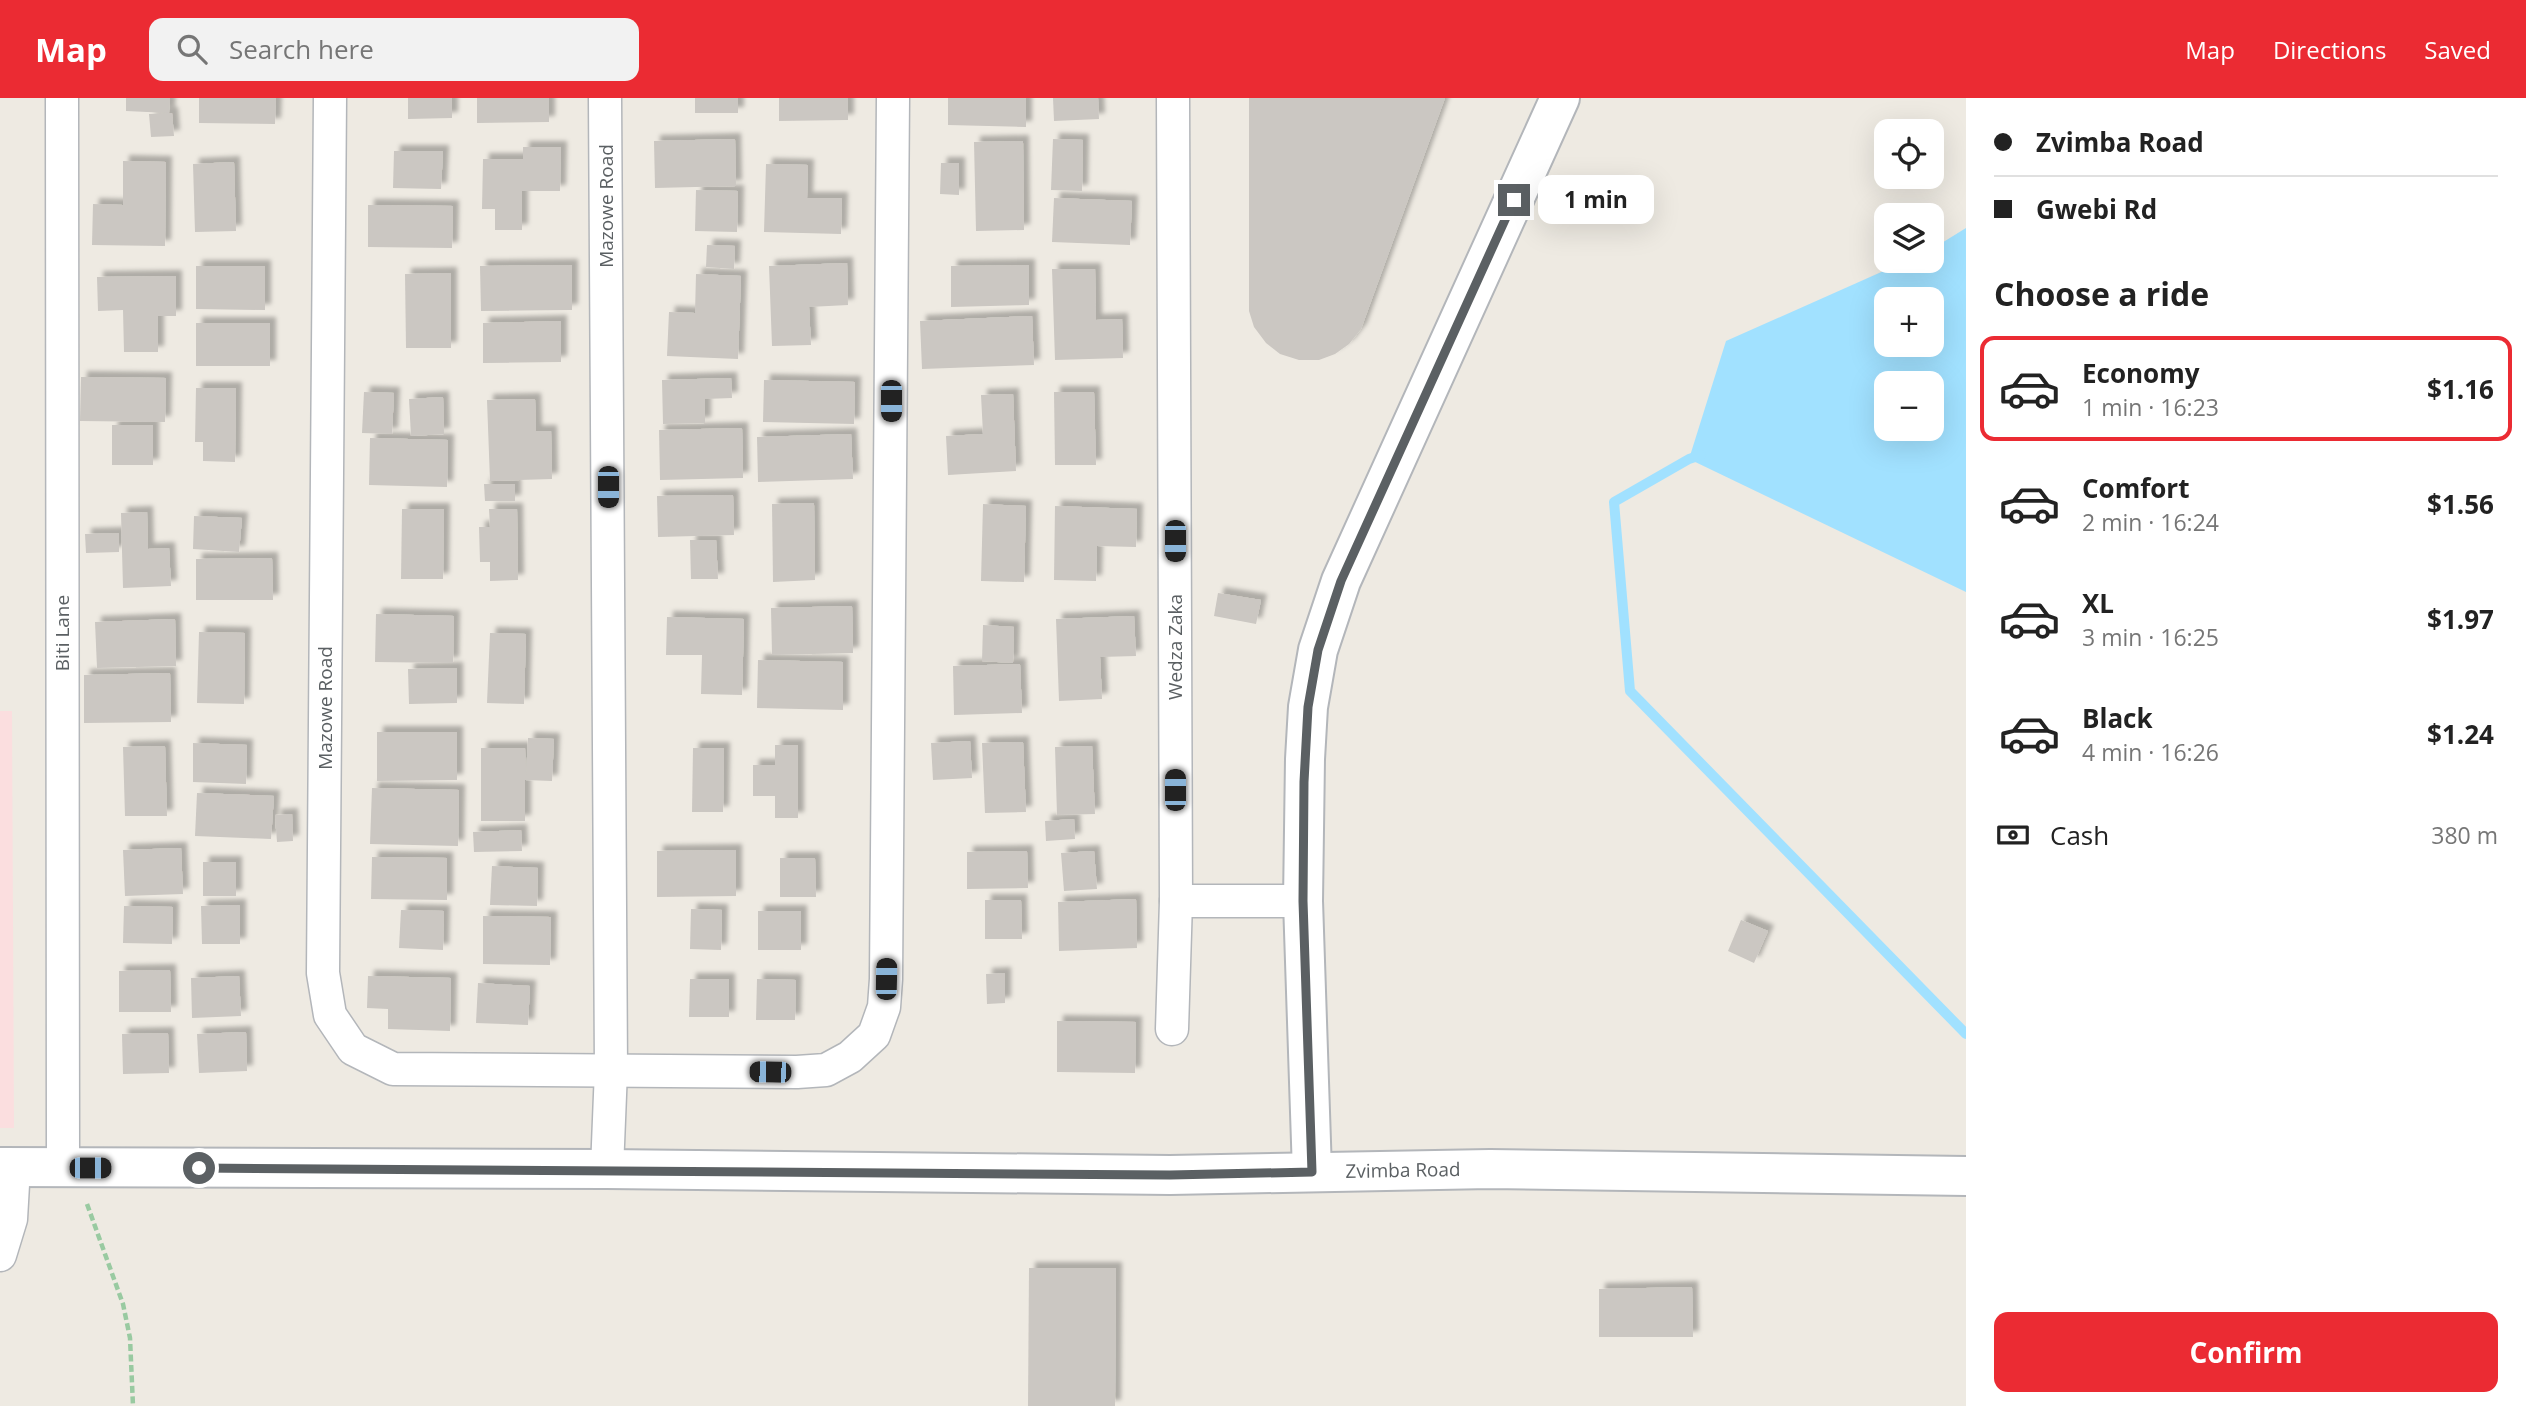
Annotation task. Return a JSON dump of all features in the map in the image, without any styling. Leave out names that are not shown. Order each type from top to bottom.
[{"type":"street","name":"Biti Lane","points":[[62,98],[63,1167]]},
{"type":"street","name":"Mazowe Road","points":[[330,98],[323,973],[330,1015],[354,1049],[393,1069],[611,1070]]},
{"type":"street","name":"Mazowe Road","points":[[605,98],[611,1070],[607,1169]]},
{"type":"street","points":[[611,1070],[826,1070],[850,1057],[874,1035],[884,1007],[887,951],[893,98]]},
{"type":"street","name":"Wedza Zaka","points":[[1172,1029],[1176,901],[1173,98]]},
{"type":"street","points":[[1312,1172],[1303,901],[1308,707],[1318,650],[1341,581],[1560,98]]},
{"type":"street","points":[[1176,901],[1303,901]]},
{"type":"street","name":"Zvimba Road","points":[[7,1167],[607,1169],[1156,1175],[1490,1169],[1966,1176]]},
{"type":"street","points":[[0,1255],[11,1219],[7,1167]]},
{"type":"path","points":[[63,1167],[84,1197],[121,1295],[130,1338],[133,1406]]},
{"type":"shaded area","points":[[0,711],[12,711],[14,1128],[0,1128]]},
{"type":"water","points":[[1966,228],[1966,592],[1689,459],[1726,341],[1879,273],[1944,273],[1944,242]]},
{"type":"building","points":[[126,98],[170,98],[169,113],[126,111]]},
{"type":"building","points":[[199,98],[276,98],[275,124],[199,123]]},
{"type":"building","points":[[408,98],[452,98],[452,118],[408,119]]},
{"type":"building","points":[[477,98],[549,98],[549,122],[477,123]]},
{"type":"building","points":[[695,98],[738,98],[738,113],[695,113]]},
{"type":"building","points":[[779,98],[848,98],[848,120],[779,121]]},
{"type":"building","points":[[948,98],[1026,98],[1026,127],[948,125]]},
{"type":"building","points":[[1053,98],[1098,98],[1099,119],[1054,121]]},
{"type":"building","points":[[1249,98],[1445,98],[1361,329],[1349,344],[1335,354],[1319,360],[1299,360],[1280,354],[1266,343],[1254,327],[1249,311]]},
{"type":"building","points":[[172,113],[174,136],[151,137],[149,114]]},
{"type":"building","points":[[735,139],[736,186],[655,188],[654,141]]},
{"type":"building","points":[[1053,139],[1083,140],[1082,191],[1051,190]]},
{"type":"building","points":[[1023,141],[1024,230],[976,231],[974,142]]},
{"type":"building","points":[[523,147],[561,147],[560,191],[522,191],[522,230],[495,230],[495,209],[482,209],[483,159],[523,159]]},
{"type":"building","points":[[394,151],[443,151],[441,189],[393,188]]},
{"type":"building","points":[[123,161],[166,162],[165,246],[92,245],[93,204],[123,205]]},
{"type":"building","points":[[234,162],[236,231],[195,232],[193,164]]},
{"type":"building","points":[[941,163],[959,163],[959,195],[940,194]]},
{"type":"building","points":[[766,164],[808,165],[807,198],[842,198],[841,234],[764,232]]},
{"type":"building","points":[[696,190],[738,191],[737,232],[695,231]]},
{"type":"building","points":[[1054,198],[1132,201],[1130,245],[1052,242]]},
{"type":"building","points":[[368,205],[453,206],[452,248],[368,247]]},
{"type":"building","points":[[707,245],[735,246],[734,269],[706,267]]},
{"type":"building","points":[[847,263],[848,305],[809,307],[811,345],[772,346],[769,266]]},
{"type":"building","points":[[572,265],[572,310],[481,311],[480,266]]},
{"type":"building","points":[[1029,265],[1029,305],[951,307],[951,266]]},
{"type":"building","points":[[196,266],[265,266],[265,310],[196,309]]},
{"type":"building","points":[[1052,269],[1095,269],[1096,320],[1122,319],[1123,358],[1055,360]]},
{"type":"building","points":[[451,273],[451,348],[406,348],[405,274]]},
{"type":"building","points":[[696,274],[741,276],[738,359],[667,356],[669,312],[695,313]]},
{"type":"building","points":[[176,276],[176,316],[158,316],[158,352],[124,352],[123,310],[98,311],[97,277]]},
{"type":"building","points":[[1032,316],[1034,365],[922,369],[920,321]]},
{"type":"building","points":[[561,321],[561,362],[483,363],[483,323]]},
{"type":"building","points":[[196,323],[270,323],[270,366],[196,366]]},
{"type":"building","points":[[81,377],[166,378],[165,422],[80,421]]},
{"type":"building","points":[[731,378],[732,398],[705,399],[705,423],[663,424],[662,380]]},
{"type":"building","points":[[764,380],[855,382],[854,424],[763,422]]},
{"type":"building","points":[[196,388],[236,388],[235,462],[203,461],[203,442],[195,442]]},
{"type":"building","points":[[364,392],[394,393],[392,434],[362,433]]},
{"type":"building","points":[[1054,392],[1094,392],[1096,465],[1055,465]]},
{"type":"building","points":[[1013,394],[1016,471],[948,475],[946,436],[983,434],[981,395]]},
{"type":"building","points":[[443,397],[444,434],[411,436],[409,399]]},
{"type":"building","points":[[535,399],[536,431],[551,431],[552,479],[490,481],[487,400]]},
{"type":"building","points":[[112,425],[153,425],[153,465],[112,465]]},
{"type":"building","points":[[742,428],[743,478],[660,480],[659,430]]},
{"type":"building","points":[[851,434],[853,479],[758,482],[757,437]]},
{"type":"building","points":[[370,438],[448,440],[447,487],[369,485]]},
{"type":"building","points":[[484,484],[515,484],[515,501],[485,501]]},
{"type":"building","points":[[733,495],[734,535],[658,537],[657,496]]},
{"type":"building","points":[[814,503],[815,580],[773,582],[772,504]]},
{"type":"building","points":[[983,504],[1026,506],[1024,582],[981,581]]},
{"type":"building","points":[[1055,506],[1137,509],[1136,547],[1097,546],[1096,581],[1054,580]]},
{"type":"building","points":[[402,509],[444,509],[443,579],[401,579]]},
{"type":"building","points":[[489,509],[517,509],[518,580],[490,581],[490,562],[480,562],[479,527],[490,527]]},
{"type":"building","points":[[147,512],[148,549],[169,548],[171,586],[123,588],[121,513]]},
{"type":"building","points":[[194,516],[242,518],[239,552],[193,549]]},
{"type":"building","points":[[119,533],[119,552],[86,553],[85,534]]},
{"type":"building","points":[[690,540],[716,540],[718,579],[691,579]]},
{"type":"building","points":[[272,558],[273,600],[196,600],[196,559]]},
{"type":"building","points":[[1218,593],[1261,600],[1256,624],[1214,616]]},
{"type":"building","points":[[852,606],[853,653],[772,655],[771,608]]},
{"type":"building","points":[[376,614],[454,616],[453,663],[375,662]]},
{"type":"building","points":[[1134,616],[1136,656],[1100,657],[1102,699],[1059,701],[1056,619]]},
{"type":"building","points":[[667,617],[744,619],[742,695],[701,694],[702,655],[666,655]]},
{"type":"building","points":[[175,619],[176,666],[97,668],[95,622]]},
{"type":"building","points":[[983,625],[1014,627],[1013,663],[982,661]]},
{"type":"building","points":[[199,632],[245,633],[244,704],[197,703]]},
{"type":"building","points":[[490,633],[526,634],[524,704],[487,703]]},
{"type":"building","points":[[758,660],[843,662],[843,710],[757,708]]},
{"type":"building","points":[[1020,664],[1022,713],[954,715],[953,666]]},
{"type":"building","points":[[457,668],[457,703],[409,704],[408,669]]},
{"type":"building","points":[[170,673],[171,722],[84,723],[84,675]]},
{"type":"building","points":[[377,732],[457,732],[457,780],[377,781]]},
{"type":"building","points":[[528,738],[554,739],[552,781],[525,780],[525,821],[481,821],[481,748],[525,748],[526,776]]},
{"type":"building","points":[[970,741],[972,778],[933,780],[931,743]]},
{"type":"building","points":[[1023,742],[1026,812],[985,813],[982,743]]},
{"type":"building","points":[[193,743],[247,745],[246,784],[193,782]]},
{"type":"building","points":[[775,745],[798,745],[798,818],[775,818],[775,796],[753,796],[753,765],[775,765]]},
{"type":"building","points":[[165,746],[167,816],[125,816],[123,747]]},
{"type":"building","points":[[1092,746],[1095,814],[1057,815],[1055,747]]},
{"type":"building","points":[[693,748],[724,748],[723,812],[692,812]]},
{"type":"building","points":[[372,788],[459,790],[458,846],[370,844]]},
{"type":"building","points":[[197,793],[274,796],[271,839],[195,836]]},
{"type":"building","points":[[292,814],[293,841],[277,842],[275,815]]},
{"type":"building","points":[[1074,819],[1075,839],[1046,841],[1045,821]]},
{"type":"building","points":[[521,830],[522,851],[474,852],[473,832]]},
{"type":"building","points":[[181,848],[183,894],[125,896],[123,850]]},
{"type":"building","points":[[736,850],[736,896],[657,897],[657,851]]},
{"type":"building","points":[[1027,851],[1028,888],[967,889],[967,852]]},
{"type":"building","points":[[1094,851],[1097,889],[1064,891],[1061,853]]},
{"type":"building","points":[[372,857],[447,858],[447,900],[371,899]]},
{"type":"building","points":[[780,858],[815,858],[816,897],[780,897]]},
{"type":"building","points":[[203,862],[236,862],[236,896],[203,896]]},
{"type":"building","points":[[492,866],[538,868],[537,906],[490,905]]},
{"type":"building","points":[[1136,899],[1137,948],[1059,951],[1058,902]]},
{"type":"building","points":[[985,900],[1021,900],[1022,939],[985,939]]},
{"type":"building","points":[[240,905],[240,944],[202,944],[201,906]]},
{"type":"building","points":[[124,906],[173,907],[172,944],[123,943]]},
{"type":"building","points":[[691,909],[722,910],[721,950],[690,949]]},
{"type":"building","points":[[401,910],[444,911],[443,950],[399,948]]},
{"type":"building","points":[[758,911],[801,911],[801,950],[758,950]]},
{"type":"building","points":[[483,916],[551,917],[550,965],[483,964]]},
{"type":"building","points":[[1741,920],[1768,931],[1754,963],[1728,951]]},
{"type":"building","points":[[170,970],[171,1012],[119,1012],[119,971]]},
{"type":"building","points":[[1005,973],[1005,1003],[987,1004],[986,974]]},
{"type":"building","points":[[239,976],[241,1016],[192,1018],[191,978]]},
{"type":"building","points":[[368,976],[451,978],[450,1031],[388,1029],[388,1009],[367,1008]]},
{"type":"building","points":[[690,979],[729,979],[729,1017],[689,1017]]},
{"type":"building","points":[[757,979],[796,980],[795,1020],[756,1020]]},
{"type":"building","points":[[478,983],[530,986],[528,1025],[476,1023]]},
{"type":"building","points":[[1057,1021],[1136,1022],[1135,1073],[1057,1072]]},
{"type":"building","points":[[246,1032],[247,1071],[199,1073],[197,1034]]},
{"type":"building","points":[[168,1033],[169,1073],[123,1074],[122,1034]]},
{"type":"building","points":[[1029,1268],[1116,1268],[1115,1406],[1028,1406]]},
{"type":"building","points":[[1692,1287],[1693,1337],[1599,1337],[1599,1289]]},
{"type":"waterway","points":[[1701,455],[1689,459],[1614,502],[1630,691],[1966,1034]]},
{"type":"route","points":[[199,1168],[1170,1175],[1312,1172],[1303,901],[1304,782],[1308,707],[1318,650],[1341,581],[1514,200]]}]
